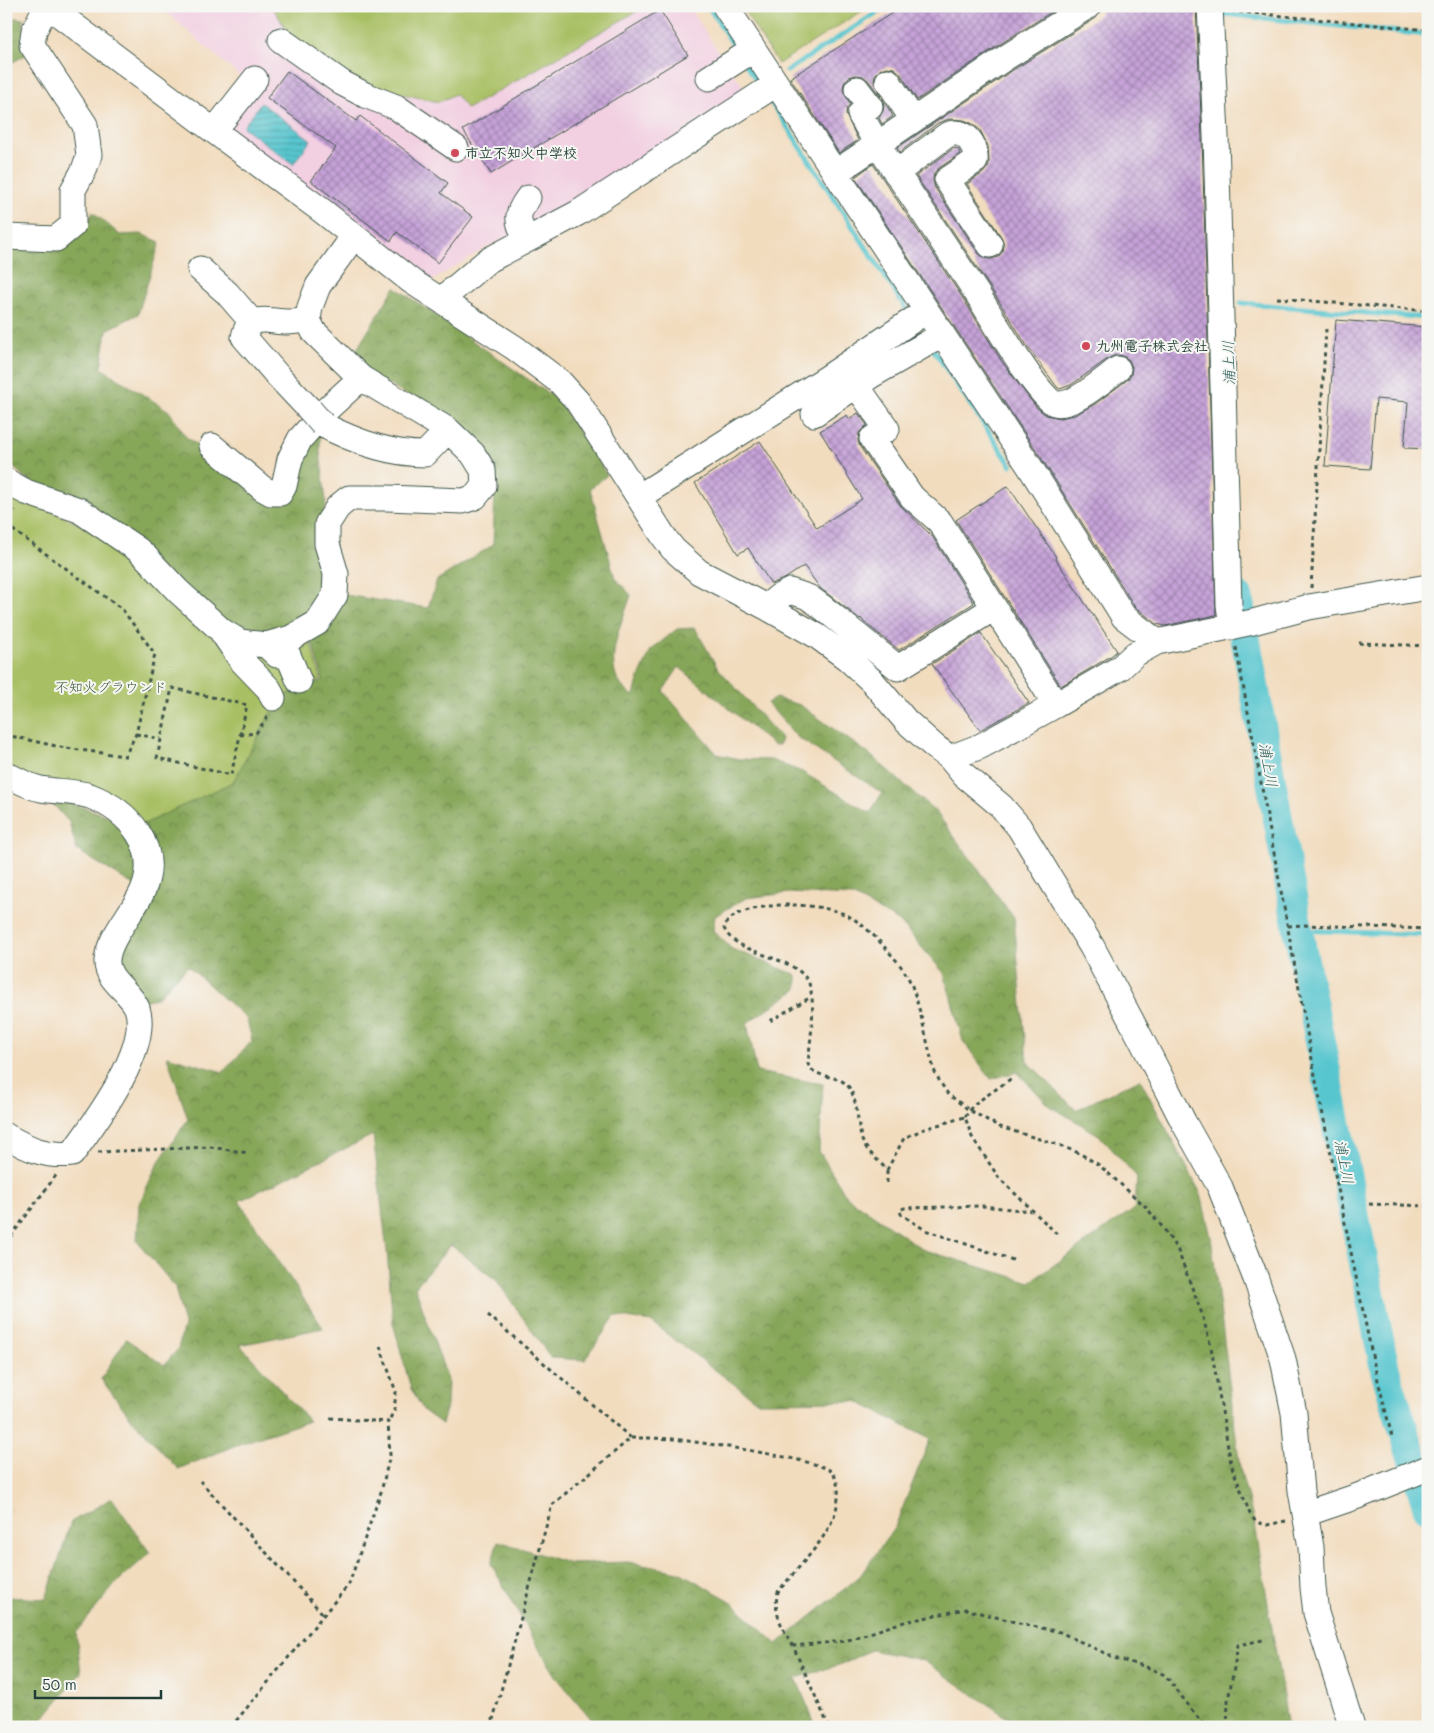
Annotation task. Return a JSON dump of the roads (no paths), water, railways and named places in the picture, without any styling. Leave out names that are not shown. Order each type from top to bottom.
[{"type":"street","points":[[6,238],[56,239],[73,225],[73,190],[84,170],[89,155],[85,125],[32,45],[34,32],[47,6],[321,210],[395,269],[515,348],[560,382],[578,402],[673,549],[699,572],[817,636],[847,658],[872,681],[906,721],[950,758],[964,775],[1001,806],[1020,827],[1092,947],[1184,1123],[1220,1187],[1256,1279],[1283,1359],[1294,1413],[1301,1491],[1311,1547],[1316,1613],[1352,1727]]},
{"type":"street","points":[[725,6],[744,56],[767,90],[835,173],[917,316],[1030,466],[1124,617],[1157,642]]},
{"type":"street","points":[[835,173],[1005,58],[1088,6]]},
{"type":"street","points":[[1220,9],[1215,128],[1224,460],[1229,605],[1241,625]]},
{"type":"street","points":[[281,40],[342,83],[365,95],[396,107],[456,148]]},
{"type":"street","points":[[709,78],[744,56]]},
{"type":"street","points":[[214,131],[255,79]]},
{"type":"street","points":[[888,81],[913,120]]},
{"type":"street","points":[[857,89],[870,106],[860,114],[877,144],[1015,355],[1044,396],[1052,403],[1062,405],[1074,400],[1118,368]]},
{"type":"street","points":[[441,300],[487,262],[578,213],[767,90]]},
{"type":"street","points":[[896,173],[947,135],[953,132],[962,133],[976,152],[975,161],[947,180],[990,245]]},
{"type":"street","points":[[526,240],[519,222],[519,210],[528,198]]},
{"type":"street","points":[[6,481],[26,492],[79,510],[137,549],[178,591],[222,631],[240,642],[266,645],[291,638],[317,623],[335,595],[336,574],[327,544],[327,524],[338,507],[349,498],[463,501],[475,497],[484,486],[483,470],[473,454],[448,430],[361,378],[314,332],[308,320],[310,307],[318,286],[354,236]]},
{"type":"street","points":[[200,269],[227,293],[252,322]]},
{"type":"street","points":[[640,496],[819,384],[917,316]]},
{"type":"street","points":[[308,320],[288,322],[260,319],[252,322],[246,328],[244,337],[316,417],[345,437],[370,446],[416,454],[425,454],[448,430]]},
{"type":"street","points":[[814,414],[856,385],[933,339]]},
{"type":"street","points":[[212,446],[262,488],[271,493],[280,493],[284,486],[290,459],[300,439],[325,411],[361,378]]},
{"type":"street","points":[[856,385],[887,429],[872,439],[912,497],[940,522],[1056,705]]},
{"type":"street","points":[[950,758],[981,746],[1056,705],[1120,668],[1135,654],[1157,642],[1241,625],[1310,607],[1428,588]]},
{"type":"street","points":[[766,607],[778,597],[790,591],[808,597],[898,668],[994,608]]},
{"type":"street","points":[[222,631],[242,661],[269,689],[273,698]]},
{"type":"street","points":[[266,645],[277,655],[288,656],[299,681]]},
{"type":"street","points":[[6,774],[39,789],[80,793],[103,802],[133,825],[143,839],[148,857],[147,877],[142,891],[111,946],[107,962],[109,972],[130,997],[137,1009],[138,1022],[136,1040],[126,1068],[112,1097],[72,1154],[59,1155],[36,1152],[6,1136]]},
{"type":"street","points":[[1305,1514],[1422,1471]]},
{"type":"water","points":[[261,103],[311,140],[293,164],[243,127]]},
{"type":"waterway","points":[[708,6],[738,52]]},
{"type":"waterway","points":[[787,71],[887,6]]},
{"type":"waterway","points":[[1223,14],[1428,35]]},
{"type":"waterway","points":[[745,63],[760,85]]},
{"type":"waterway","points":[[767,96],[909,313]]},
{"type":"waterway","points":[[1241,303],[1428,318]]},
{"type":"waterway","points":[[933,349],[1011,465]]},
{"type":"waterway","name":"浦上川","points":[[1238,597],[1298,930],[1385,1370],[1428,1508]]},
{"type":"waterway","points":[[1298,930],[1428,935]]},
{"type":"place","name":"市立不知火中学校","points":[[455,153]]},
{"type":"place","name":"九州電子株式会社","points":[[1086,346]]},
{"type":"park label","name":"不知火グラウンド","points":[[111,687]]}]
